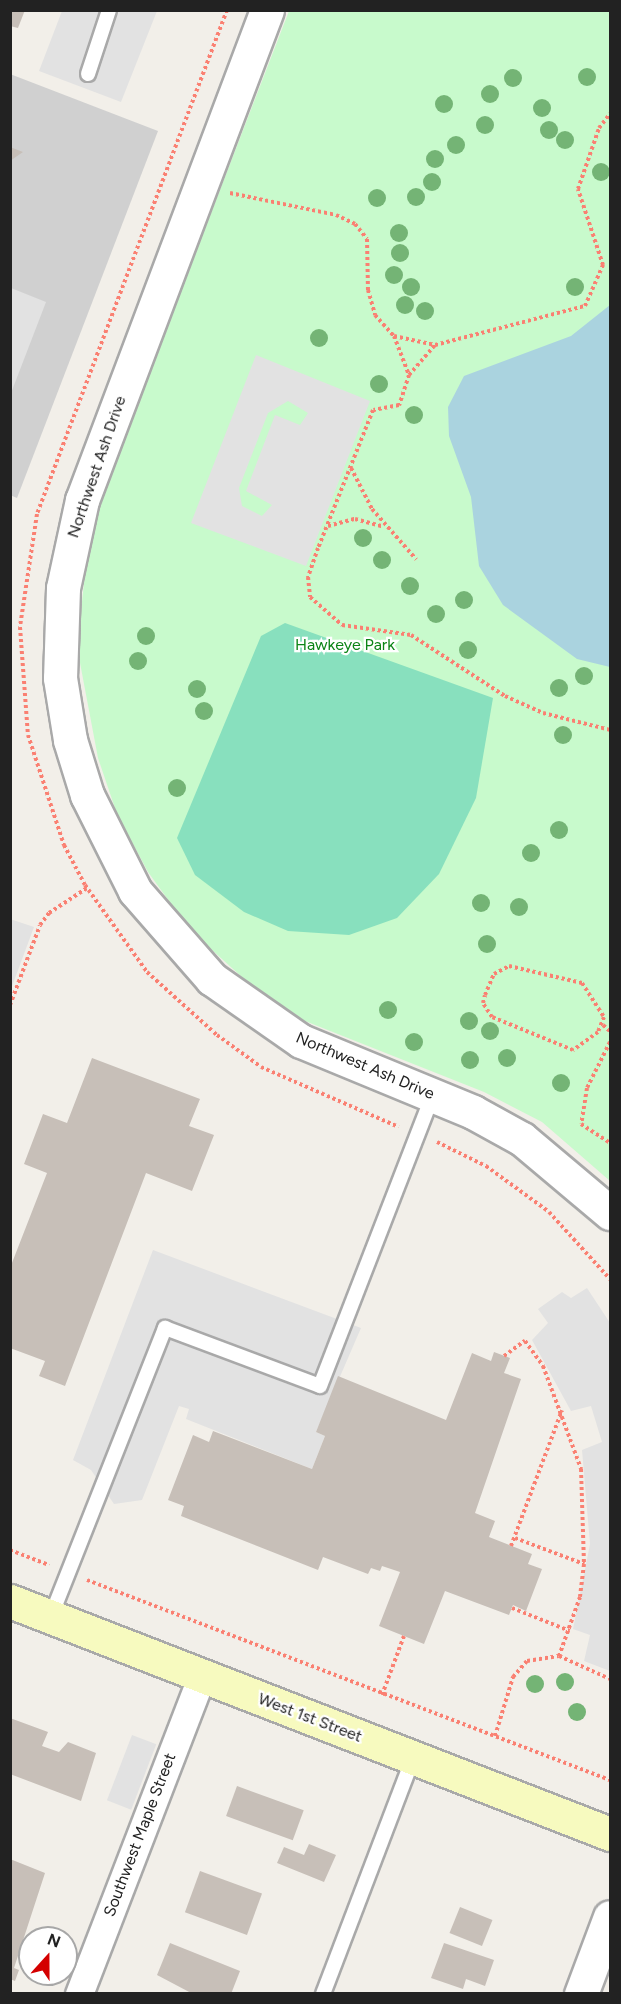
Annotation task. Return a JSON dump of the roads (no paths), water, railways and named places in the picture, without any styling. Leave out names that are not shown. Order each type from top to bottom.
[{"type":"main road","name":"West 1st Street","points":[[10,1601],[610,1834]]},
{"type":"street","name":"Northwest Ash Drive","points":[[267,10],[82,500],[68,552],[60,678],[70,740],[87,795],[135,891],[212,978],[302,1041],[433,1095],[522,1139],[610,1213]]},
{"type":"street","name":"Southwest Maple Street","points":[[79,1994],[202,1676]]},
{"type":"street","points":[[581,1994],[610,1917]]},
{"type":"lane","points":[[88,74],[109,10]]},
{"type":"lane","points":[[51,1616],[165,1328],[320,1386],[433,1095]]},
{"type":"lane","points":[[323,1994],[413,1758]]},
{"type":"water","points":[[610,305],[610,667],[577,659],[503,605],[479,566],[471,497],[449,436],[448,407],[464,376],[571,336]]},
{"type":"park label","name":"Hawkeye Park","points":[[345,645]]}]
